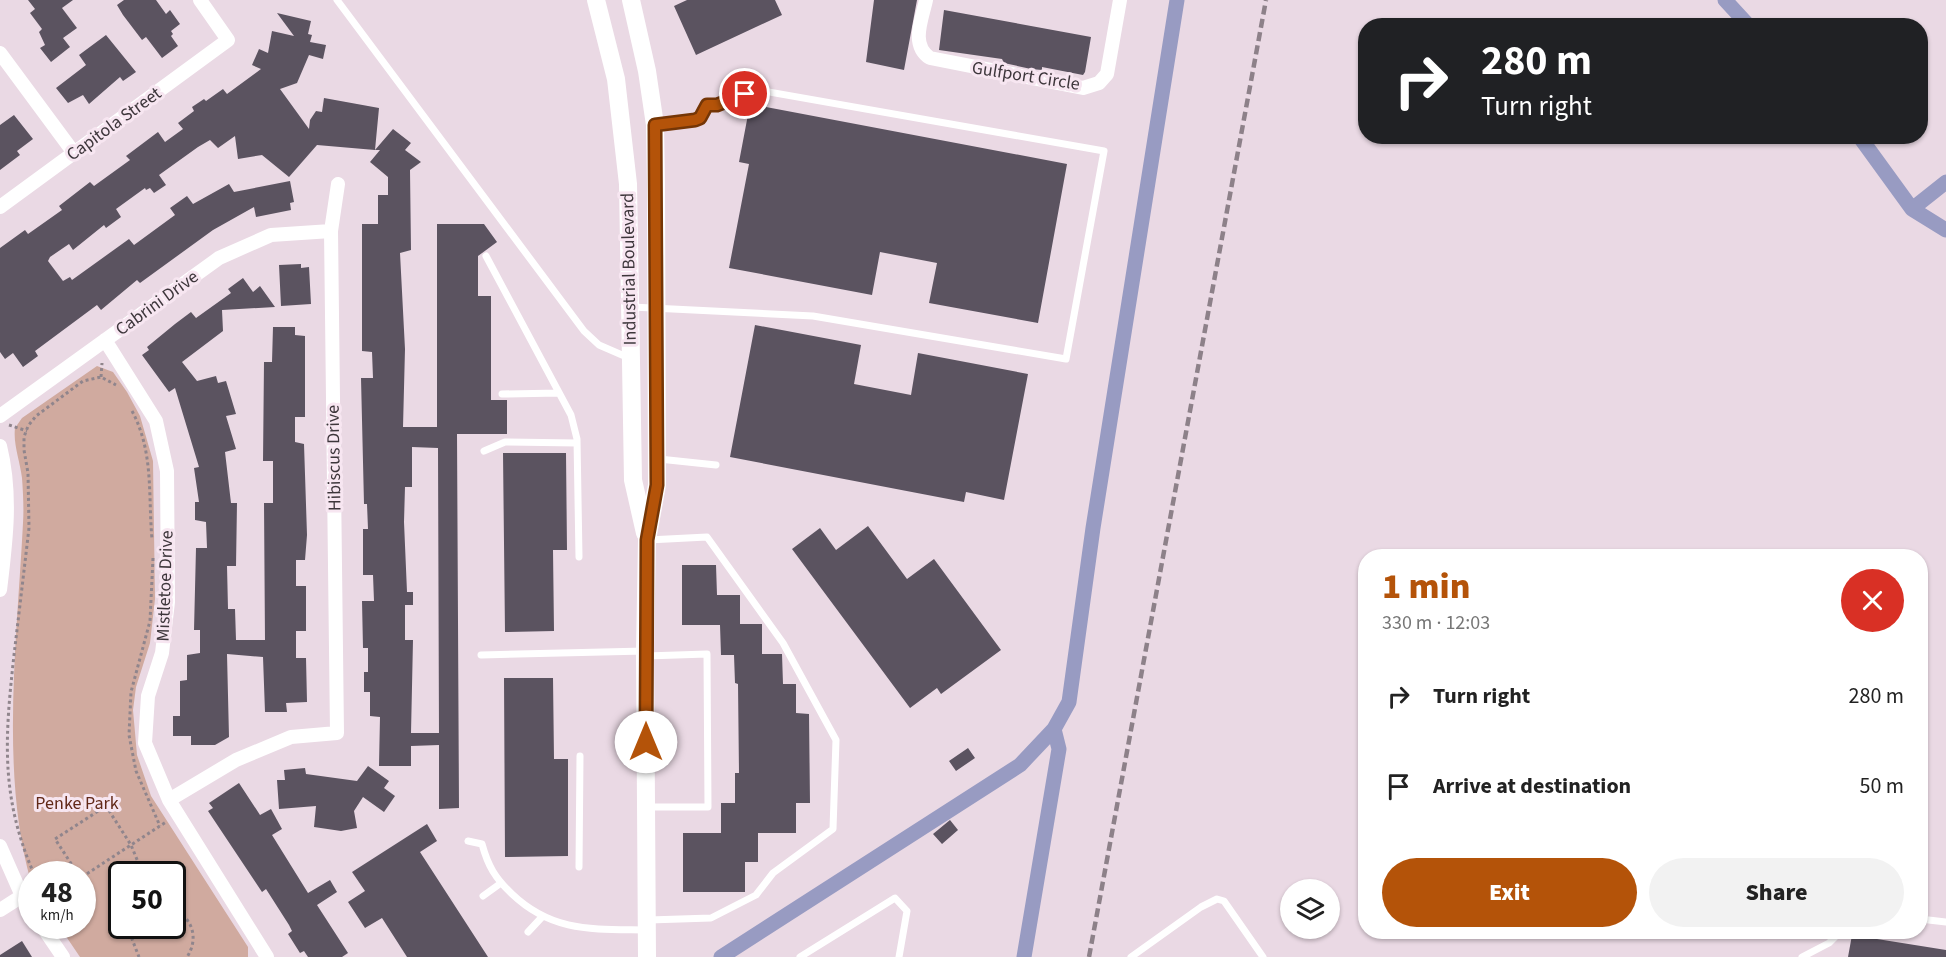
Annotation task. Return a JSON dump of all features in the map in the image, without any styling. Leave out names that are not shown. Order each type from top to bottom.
[{"type":"main road","name":"Industrial Boulevard","points":[[596,0],[616,79],[628,184],[633,480],[647,540]]},
{"type":"main road","name":"Industrial Boulevard","points":[[631,0],[647,71],[655,125],[657,485],[647,540],[645,653],[647,957]]},
{"type":"street","name":"Capitola Street","points":[[0,207],[228,40],[200,0]]},
{"type":"street","name":"Gulfport Circle","points":[[926,0],[918,38],[927,56],[937,61],[1083,88],[1098,83],[1107,74],[1120,0]]},
{"type":"street","points":[[0,52],[74,153]]},
{"type":"street","name":"Hibiscus Drive","points":[[169,800],[236,760],[291,737],[337,734],[331,231],[338,184]]},
{"type":"street","name":"Cabrini Drive","points":[[0,416],[219,258],[271,235],[331,231]]},
{"type":"street","name":"Mistletoe Drive","points":[[105,340],[156,421],[167,471],[168,602],[162,653],[148,696],[145,743],[169,800],[267,957]]},
{"type":"street","points":[[0,446],[5,467],[0,590]]},
{"type":"street","points":[[0,846],[18,887]]},
{"type":"street","points":[[0,910],[18,899]]},
{"type":"street","points":[[51,939],[63,957]]},
{"type":"lane","points":[[336,0],[584,331],[599,345],[631,359]]},
{"type":"lane","points":[[630,306],[813,316],[1066,359],[1104,151],[758,90],[717,105],[707,105],[700,118],[695,120],[655,125]]},
{"type":"lane","points":[[486,256],[571,415],[578,443],[579,557]]},
{"type":"lane","points":[[501,394],[560,393]]},
{"type":"lane","points":[[484,451],[505,442],[578,443]]},
{"type":"lane","points":[[657,458],[716,465]]},
{"type":"lane","points":[[468,842],[482,844],[488,866],[501,883],[530,911],[581,929],[711,918],[756,895],[773,873],[833,829],[836,740],[783,643],[707,537],[647,540]]},
{"type":"lane","points":[[481,655],[707,654],[708,807],[646,807]]},
{"type":"lane","points":[[579,867],[580,756]]},
{"type":"lane","points":[[483,896],[501,883]]},
{"type":"lane","points":[[800,957],[895,898],[907,911],[899,957]]},
{"type":"lane","points":[[1131,957],[1217,898],[1224,901],[1263,957]]},
{"type":"lane","points":[[528,932],[542,917]]},
{"type":"lane","points":[[1928,920],[1946,922]]},
{"type":"lane","points":[[1802,957],[1834,939]]},
{"type":"path","points":[[28,861],[9,795],[5,747],[29,528],[28,473],[24,450],[27,431],[36,416],[90,378],[107,378],[119,390]]},
{"type":"path","points":[[128,404],[136,420],[150,467],[153,546]]},
{"type":"path","points":[[0,422],[27,431]]},
{"type":"path","points":[[153,554],[150,621],[134,678],[128,724],[136,771],[160,826]]},
{"type":"path","points":[[70,861],[56,839],[106,806],[131,845],[138,861]]},
{"type":"path","points":[[96,868],[178,815]]},
{"type":"path","points":[[186,919],[193,931],[192,947],[187,957]]},
{"type":"path","points":[[132,939],[139,957]]},
{"type":"green space","name":"Penke Park","points":[[97,366],[113,372],[140,416],[153,461],[155,599],[150,643],[136,687],[133,710],[137,755],[151,796],[248,947],[248,957],[80,957],[68,939],[96,939],[96,861],[26,861],[16,797],[13,752],[13,706],[23,512],[22,478],[15,428],[22,418]]},
{"type":"building","points":[[28,0],[73,0],[62,8],[77,28],[63,38],[70,47],[51,62],[40,48],[45,45],[39,32],[42,29],[30,13],[35,9]]},
{"type":"building","points":[[124,0],[156,0],[166,14],[170,10],[180,24],[171,31],[173,34],[171,36],[178,46],[162,58],[146,37],[142,40],[123,15],[117,5]]},
{"type":"building","points":[[687,0],[775,0],[782,15],[696,55],[674,6]]},
{"type":"building","points":[[874,0],[917,0],[904,70],[866,62]]},
{"type":"building","points":[[944,10],[1091,37],[1085,72],[1083,75],[1042,67],[1042,70],[1031,69],[1004,63],[1002,59],[939,50]]},
{"type":"building","points":[[277,13],[311,21],[308,34],[312,35],[310,42],[326,45],[323,59],[309,55],[297,83],[280,89],[309,129],[310,120],[316,111],[322,112],[324,98],[379,108],[375,150],[317,145],[289,177],[262,155],[238,159],[235,136],[218,148],[210,140],[159,175],[166,185],[154,193],[150,188],[146,190],[145,188],[116,209],[121,217],[106,228],[104,225],[73,250],[69,244],[50,257],[48,261],[63,281],[70,277],[72,280],[129,239],[134,245],[175,215],[170,208],[187,196],[193,204],[229,184],[234,192],[290,181],[294,202],[290,203],[291,210],[256,217],[254,207],[213,230],[140,283],[137,280],[101,310],[97,305],[35,351],[38,356],[23,367],[13,353],[5,359],[0,352],[0,248],[25,230],[28,234],[62,210],[59,206],[90,182],[94,186],[130,160],[126,156],[158,132],[165,142],[183,129],[178,123],[194,111],[192,107],[204,99],[206,101],[223,89],[227,94],[261,69],[252,65],[259,49],[268,53],[272,31],[294,36]]},
{"type":"building","points":[[106,35],[136,72],[123,81],[120,77],[89,104],[83,95],[68,103],[56,88],[86,65],[79,55]]},
{"type":"building","points":[[750,104],[1067,164],[1038,323],[929,303],[937,263],[880,252],[872,295],[729,268],[749,164],[739,162]]},
{"type":"building","points":[[14,115],[33,139],[17,151],[20,155],[0,170],[0,125]]},
{"type":"building","points":[[393,129],[411,143],[405,150],[421,162],[410,170],[411,250],[400,253],[405,349],[403,427],[437,427],[437,224],[484,224],[497,242],[478,256],[478,296],[491,296],[491,400],[507,400],[507,434],[457,434],[459,808],[439,809],[439,745],[411,746],[411,766],[379,766],[380,717],[370,716],[370,692],[364,692],[364,672],[368,672],[368,648],[363,648],[362,601],[374,601],[373,575],[363,575],[363,529],[368,529],[367,504],[364,504],[361,378],[373,378],[372,352],[362,351],[362,224],[378,224],[378,195],[388,195],[388,177],[370,162],[380,150],[375,150]],"holes":[[[412,447],[438,448],[439,733],[411,733],[413,640],[405,640],[405,605],[413,605],[413,592],[407,592],[405,487],[412,487]]]},
{"type":"building","points":[[301,264],[301,268],[309,267],[311,304],[281,306],[279,265]]},
{"type":"building","points":[[243,278],[253,292],[260,286],[275,307],[222,310],[223,331],[182,362],[197,381],[216,376],[218,383],[226,381],[236,414],[226,416],[236,449],[225,452],[231,503],[237,503],[236,566],[227,566],[228,609],[235,609],[236,640],[265,640],[264,503],[273,503],[273,461],[263,461],[264,362],[272,362],[273,327],[295,327],[295,335],[305,336],[305,417],[295,417],[295,442],[304,444],[307,535],[305,560],[296,560],[296,586],[306,586],[306,631],[296,631],[296,658],[306,658],[307,702],[286,703],[287,712],[265,712],[263,657],[227,654],[229,737],[215,745],[191,745],[191,736],[173,736],[173,716],[180,716],[180,681],[187,680],[187,655],[200,653],[200,630],[194,630],[196,548],[207,548],[206,522],[195,520],[195,502],[199,502],[194,468],[199,467],[175,388],[169,392],[142,355],[149,350],[147,347],[191,312],[196,318],[231,293],[228,289]]},
{"type":"building","points":[[755,325],[861,345],[854,384],[911,395],[918,353],[1028,374],[1004,500],[966,492],[964,502],[730,457]]},
{"type":"building","points":[[503,453],[566,453],[567,550],[553,550],[554,631],[505,632]]},
{"type":"building","points":[[868,526],[907,579],[934,559],[1001,650],[941,694],[937,688],[910,708],[792,549],[820,528],[836,550]]},
{"type":"building","points":[[682,565],[716,565],[717,595],[740,595],[740,624],[762,624],[762,654],[782,654],[783,684],[796,684],[796,713],[809,714],[810,803],[796,803],[796,833],[758,833],[758,862],[745,862],[745,892],[683,892],[683,833],[721,833],[721,803],[735,803],[735,773],[739,773],[738,684],[735,683],[734,655],[721,655],[720,625],[682,625]]},
{"type":"building","points":[[504,678],[553,678],[554,759],[568,759],[568,856],[505,857]]},
{"type":"building","points":[[968,748],[975,758],[956,771],[949,761]]},
{"type":"building","points":[[368,766],[389,781],[384,788],[395,796],[384,812],[363,797],[354,811],[357,828],[341,831],[314,827],[316,806],[279,809],[277,780],[285,780],[284,770],[305,768],[306,774],[357,781]]},
{"type":"building","points":[[239,783],[260,815],[271,809],[282,829],[272,835],[308,893],[330,880],[337,892],[317,905],[348,953],[342,957],[308,957],[304,951],[300,953],[288,934],[292,931],[289,925],[266,889],[262,892],[208,811],[213,808],[209,803]]},
{"type":"building","points":[[950,820],[958,830],[942,844],[933,834]]},
{"type":"building","points":[[427,824],[437,841],[420,852],[488,957],[407,957],[382,918],[365,928],[348,902],[365,891],[352,872]]},
{"type":"building","points":[[1851,939],[1877,939],[1946,950],[1946,957],[1848,957]]},
{"type":"building","points":[[22,941],[32,957],[0,957],[0,955]]},
{"type":"waterway","points":[[721,957],[1020,765],[1054,729],[1069,702],[1093,528],[1177,0]]},
{"type":"waterway","points":[[1725,0],[1742,18]]},
{"type":"waterway","points":[[1865,144],[1912,209],[1946,230]]},
{"type":"waterway","points":[[1912,209],[1946,182]]},
{"type":"waterway","points":[[1024,957],[1059,749],[1054,729]]},
{"type":"railway","points":[[1089,957],[1266,0]]},
{"type":"route","points":[[646,742],[647,540],[657,485],[655,125],[695,120],[700,118],[707,105],[717,105],[745,94]]}]
